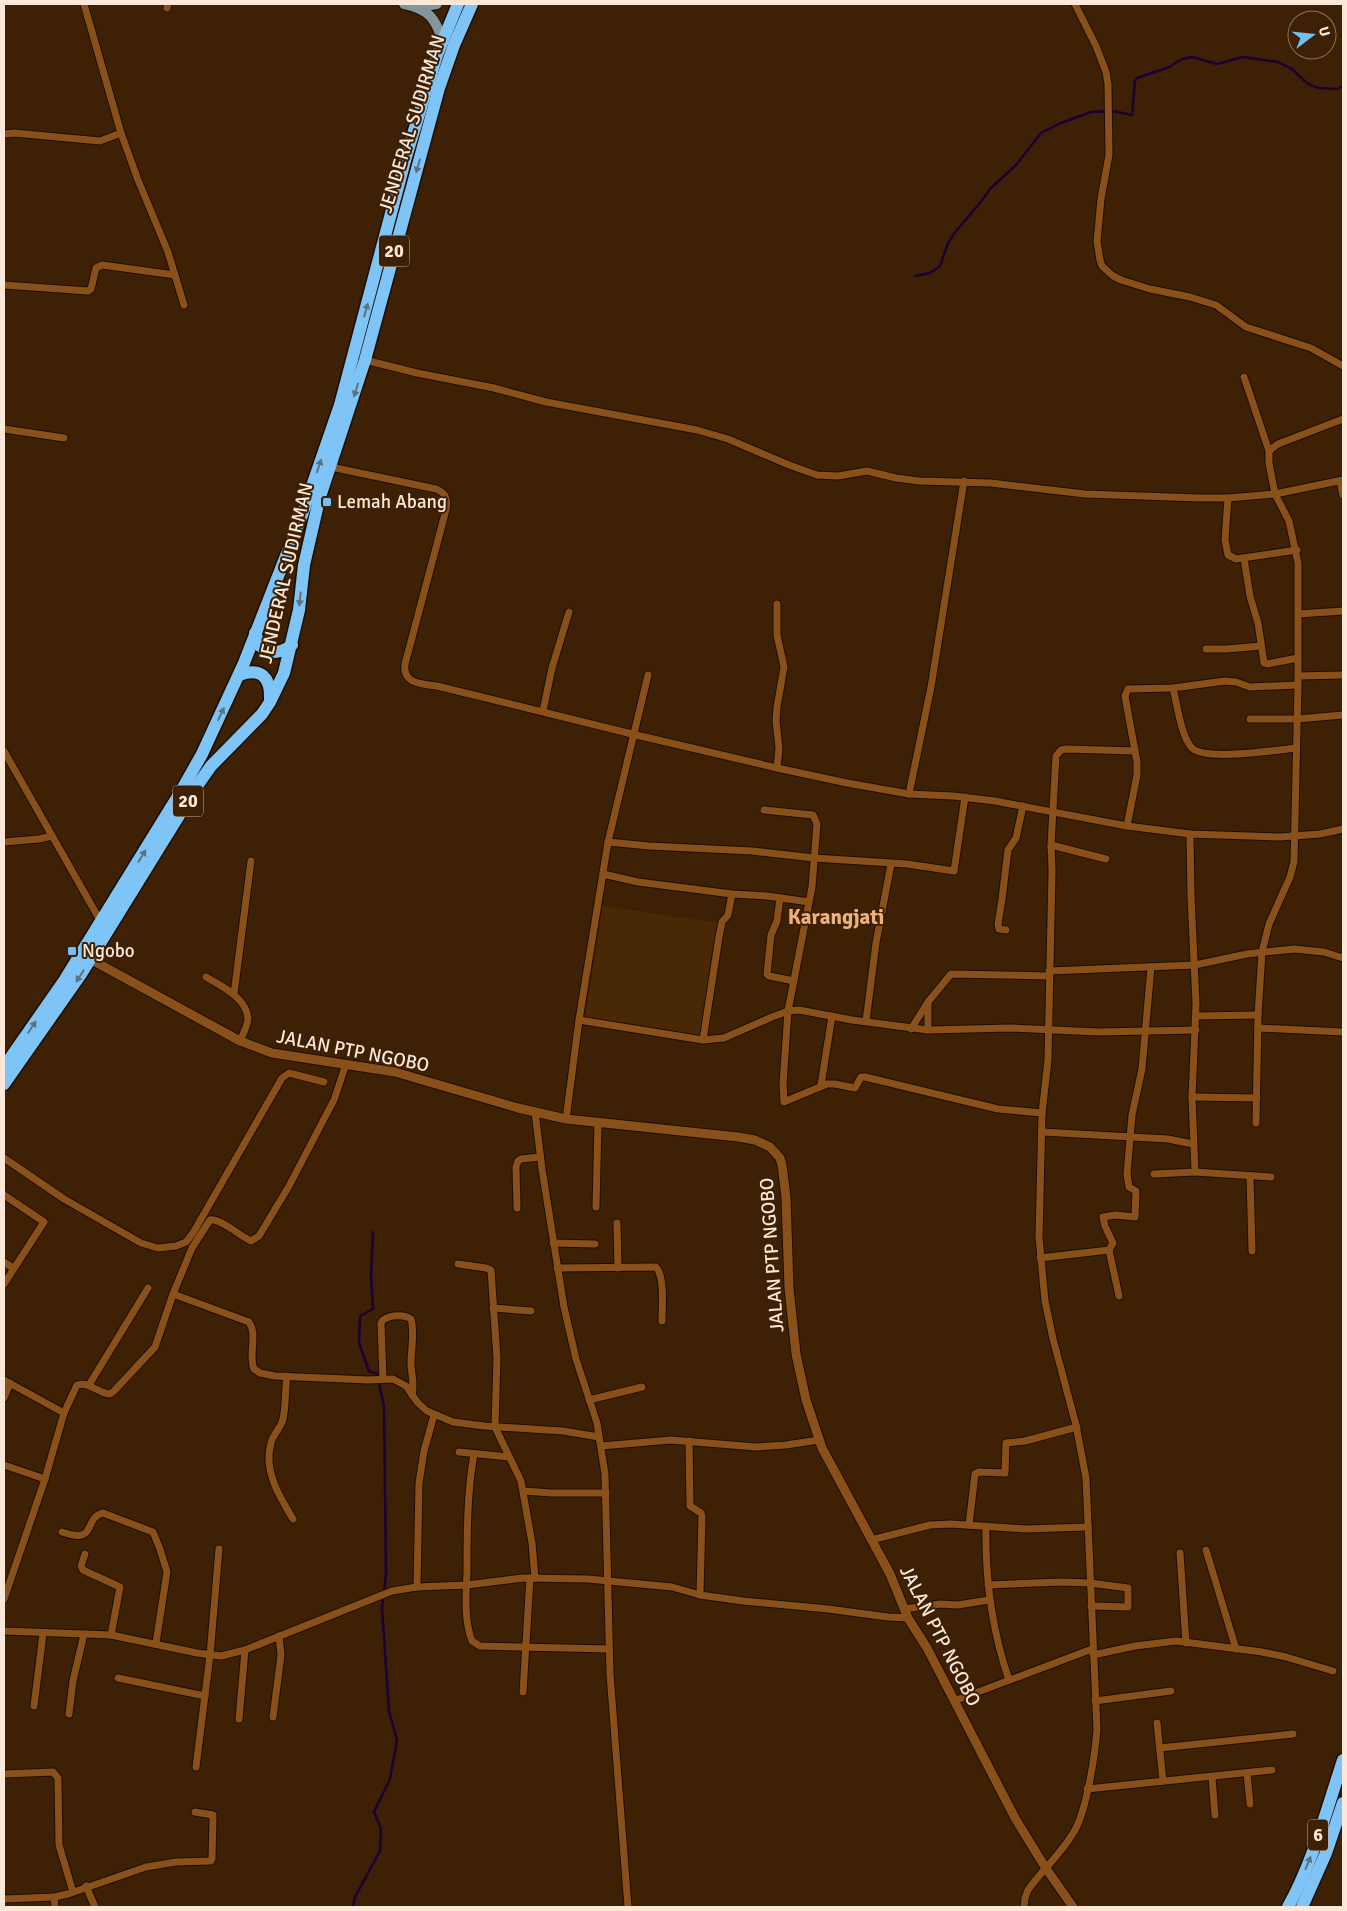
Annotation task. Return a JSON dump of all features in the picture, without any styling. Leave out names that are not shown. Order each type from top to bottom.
[{"type":"highway","name":"JENDERAL SUDIRMAN","points":[[4,1067],[64,981],[102,922],[202,754],[239,675],[302,515],[340,405],[406,157],[443,41],[458,4]]},
{"type":"highway","name":"JENDERAL SUDIRMAN","points":[[4,1084],[90,959],[199,783],[212,766],[252,725],[270,702],[284,673],[292,645],[299,610],[304,565],[319,500],[365,360],[432,111],[454,45],[472,4]]},
{"type":"highway","points":[[255,633],[260,646],[273,652],[280,652],[292,645]]},
{"type":"highway","points":[[239,675],[255,671],[262,674],[268,683],[270,702]]},
{"type":"highway","name":"6","points":[[1288,1907],[1296,1893],[1316,1843],[1343,1760]]},
{"type":"highway","name":"6","points":[[1302,1907],[1326,1853],[1343,1804]]},
{"type":"main road","points":[[404,4],[417,7],[431,16],[437,25],[443,41]]},
{"type":"main road","points":[[417,7],[437,4]]},
{"type":"main road","name":"JALAN PTP NGOBO","points":[[90,959],[240,1041],[272,1053],[408,1075],[535,1112],[566,1119],[738,1137],[762,1142],[776,1153],[782,1166],[785,1192],[789,1288],[796,1354],[806,1400],[819,1440],[890,1574],[908,1618],[927,1648],[1015,1818],[1045,1867],[1073,1907]]},
{"type":"street","points":[[84,4],[121,133],[168,252],[184,305]]},
{"type":"street","points":[[1075,4],[1096,46],[1106,72],[1108,84],[1109,155],[1101,199],[1097,241],[1102,266],[1113,276],[1121,280],[1216,305],[1246,327],[1311,348],[1343,366]]},
{"type":"street","points":[[4,134],[14,133],[100,141],[121,133]]},
{"type":"street","points":[[4,285],[87,291],[90,289],[96,268],[102,265],[175,275]]},
{"type":"street","points":[[365,360],[417,373],[494,388],[546,402],[697,430],[728,438],[789,465],[817,475],[838,476],[867,471],[907,480],[991,482],[1017,487],[1085,494],[1228,498],[1275,494],[1341,481],[1343,495]]},
{"type":"street","points":[[1244,377],[1269,451],[1268,455],[1275,494],[1289,521],[1296,550],[1298,614],[1298,719],[1294,862],[1290,877],[1269,924],[1262,952],[1258,1015],[1256,1123]]},
{"type":"street","points":[[1269,451],[1278,444],[1343,419]]},
{"type":"street","points":[[4,429],[64,438]]},
{"type":"street","points":[[331,467],[436,489],[445,494],[447,498],[446,510],[405,664],[405,674],[412,682],[543,711],[777,768],[909,794],[965,798],[1023,806],[1127,826],[1190,834],[1259,838],[1295,836],[1343,829]]},
{"type":"street","points":[[909,794],[930,696],[964,481]]},
{"type":"street","points":[[1228,498],[1226,551],[1232,558],[1296,550]]},
{"type":"street","points":[[1244,558],[1250,596],[1258,623],[1265,663],[1298,658]]},
{"type":"street","points":[[777,604],[778,635],[784,667],[777,707],[776,722],[780,748],[777,768]]},
{"type":"street","points":[[1298,614],[1343,611]]},
{"type":"street","points":[[543,711],[552,668],[569,612]]},
{"type":"street","points":[[1206,649],[1261,646]]},
{"type":"street","points":[[566,1119],[579,1020],[608,842],[632,734],[648,675]]},
{"type":"street","points":[[1298,676],[1342,675]]},
{"type":"street","points":[[1127,826],[1137,774],[1135,751],[1125,696],[1129,688],[1174,688],[1225,681],[1236,682],[1250,687],[1298,685]]},
{"type":"street","points":[[1174,688],[1186,738],[1190,747],[1197,753],[1214,756],[1296,748]]},
{"type":"street","points":[[1250,719],[1298,719],[1343,715]]},
{"type":"street","points":[[1024,1907],[1026,1894],[1075,1829],[1087,1789],[1096,1745],[1097,1729],[1092,1652],[1086,1478],[1077,1427],[1048,1316],[1040,1258],[1039,1218],[1042,1113],[1048,1060],[1052,892],[1051,845],[1056,756],[1061,750],[1135,751]]},
{"type":"street","points":[[4,751],[102,922]]},
{"type":"street","points":[[608,842],[752,851],[814,858],[907,864],[954,870],[965,798]]},
{"type":"street","points":[[1006,930],[1000,930],[998,924],[1008,850],[1016,838],[1023,806]]},
{"type":"street","points":[[764,810],[814,815],[817,831],[810,902],[788,1011],[783,1084],[784,1102],[821,1086],[835,1084],[854,1088],[858,1080],[861,1077],[865,1077],[998,1109],[1042,1113]]},
{"type":"street","points":[[1190,834],[1190,896],[1195,965],[1196,1016],[1192,1097],[1195,1172]]},
{"type":"street","points":[[4,842],[52,836]]},
{"type":"street","points":[[1051,845],[1106,859]]},
{"type":"street","points":[[234,994],[251,860]]},
{"type":"street","points":[[866,1022],[876,942],[891,864]]},
{"type":"street","points":[[603,874],[638,882],[810,902]]},
{"type":"street","points":[[703,1040],[719,937],[722,922],[728,916],[732,894]]},
{"type":"street","points":[[780,898],[777,921],[771,935],[767,974],[794,981]]},
{"type":"street","points":[[911,1029],[928,1002],[951,974],[1049,974],[1195,965],[1262,952],[1294,949],[1324,952],[1343,958]]},
{"type":"street","points":[[1119,1296],[1109,1250],[1113,1243],[1103,1217],[1115,1215],[1135,1217],[1136,1191],[1129,1187],[1128,1183],[1130,1138],[1132,1115],[1142,1069],[1151,967]]},
{"type":"street","points":[[206,977],[234,994],[244,1006],[248,1019],[240,1041]]},
{"type":"street","points":[[928,1002],[928,1030]]},
{"type":"street","points":[[579,1020],[703,1040],[724,1038],[788,1011],[799,1010],[911,1029],[928,1030],[1048,1029],[1098,1032],[1196,1030]]},
{"type":"street","points":[[1196,1016],[1258,1015]]},
{"type":"street","points":[[821,1086],[832,1016]]},
{"type":"street","points":[[1258,1028],[1343,1032]]},
{"type":"street","points":[[4,1599],[45,1479],[64,1413],[77,1385],[83,1384],[110,1394],[148,1355],[158,1340],[173,1294],[192,1248],[210,1220],[215,1219],[222,1222],[251,1241],[259,1236],[289,1186],[334,1100],[346,1064]]},
{"type":"street","points":[[4,1158],[64,1199],[141,1243],[158,1248],[176,1246],[186,1242],[193,1233],[282,1078],[289,1073],[324,1082]]},
{"type":"street","points":[[1192,1097],[1257,1098]]},
{"type":"street","points":[[535,1112],[553,1243],[572,1344],[601,1446],[606,1493],[608,1648],[628,1907]]},
{"type":"street","points":[[596,1207],[598,1123]]},
{"type":"street","points":[[1042,1132],[1168,1139],[1193,1144]]},
{"type":"street","points":[[517,1208],[516,1166],[518,1161],[540,1157]]},
{"type":"street","points":[[1154,1174],[1195,1172],[1271,1177]]},
{"type":"street","points":[[1250,1176],[1252,1251]]},
{"type":"street","points":[[4,1195],[44,1222],[4,1284]]},
{"type":"street","points":[[616,1223],[618,1268]]},
{"type":"street","points":[[553,1243],[594,1244]]},
{"type":"street","points":[[1040,1258],[1109,1250]]},
{"type":"street","points":[[4,1262],[13,1268]]},
{"type":"street","points":[[458,1264],[491,1270],[497,1358],[495,1427],[521,1481],[532,1543],[533,1578],[525,1646],[523,1692]]},
{"type":"street","points":[[557,1268],[656,1267],[659,1271],[662,1321]]},
{"type":"street","points":[[89,1386],[148,1288]]},
{"type":"street","points":[[173,1294],[249,1322],[252,1328],[252,1363],[254,1370],[260,1373],[399,1381],[406,1386],[422,1407],[434,1415],[461,1424],[550,1430],[599,1436]]},
{"type":"street","points":[[494,1308],[531,1311]]},
{"type":"street","points":[[382,1379],[381,1323],[389,1317],[406,1316],[411,1320],[413,1327],[411,1366],[414,1384],[412,1395]]},
{"type":"street","points":[[287,1376],[283,1418],[271,1441],[269,1461],[274,1482],[293,1519]]},
{"type":"street","points":[[4,1398],[7,1382],[64,1413]]},
{"type":"street","points":[[589,1400],[642,1386]]},
{"type":"street","points":[[417,1587],[419,1483],[424,1451],[434,1415]]},
{"type":"street","points":[[969,1525],[976,1474],[979,1472],[1005,1473],[1006,1443],[1025,1441],[1077,1427]]},
{"type":"street","points":[[601,1446],[654,1441],[688,1441],[756,1447],[786,1446],[819,1440]]},
{"type":"street","points":[[688,1441],[690,1506],[701,1513],[702,1516],[700,1595]]},
{"type":"street","points":[[459,1452],[509,1457]]},
{"type":"street","points":[[474,1454],[470,1486],[467,1586],[469,1632],[474,1644],[480,1646],[608,1648]]},
{"type":"street","points":[[4,1465],[45,1479]]},
{"type":"street","points":[[524,1491],[606,1493]]},
{"type":"street","points":[[62,1532],[82,1536],[87,1533],[95,1516],[103,1513],[153,1532],[167,1572],[156,1643]]},
{"type":"street","points":[[871,1540],[930,1525],[969,1525],[1026,1529],[1088,1527]]},
{"type":"street","points":[[986,1526],[989,1600],[1000,1652],[1009,1680]]},
{"type":"street","points":[[196,1767],[210,1655],[219,1549]]},
{"type":"street","points":[[1206,1550],[1236,1649]]},
{"type":"street","points":[[1180,1553],[1186,1643]]},
{"type":"street","points":[[85,1554],[81,1566],[83,1570],[120,1587],[111,1635]]},
{"type":"street","points":[[4,1631],[43,1634],[111,1635],[210,1655],[227,1655],[246,1650],[392,1591],[417,1587],[467,1586],[533,1578],[672,1587],[700,1595],[888,1618],[908,1618]]},
{"type":"street","points":[[988,1585],[1090,1583],[1128,1588],[1128,1607],[1090,1606]]},
{"type":"street","points":[[904,1609],[940,1604],[968,1604],[989,1600]]},
{"type":"street","points":[[34,1706],[43,1634]]},
{"type":"street","points":[[69,1714],[73,1681],[84,1634]]},
{"type":"street","points":[[273,1717],[281,1655],[279,1636]]},
{"type":"street","points":[[954,1700],[1092,1652],[1167,1641],[1286,1657],[1332,1671]]},
{"type":"street","points":[[239,1719],[246,1650]]},
{"type":"street","points":[[118,1678],[205,1696]]},
{"type":"street","points":[[1095,1701],[1171,1691]]},
{"type":"street","points":[[1157,1723],[1163,1781]]},
{"type":"street","points":[[1160,1748],[1293,1734]]},
{"type":"street","points":[[1087,1789],[1272,1770]]},
{"type":"street","points":[[4,1774],[53,1772],[58,1778],[59,1844],[73,1892]]},
{"type":"street","points":[[1247,1774],[1250,1804]]},
{"type":"street","points":[[1212,1777],[1215,1815]]},
{"type":"street","points":[[4,1899],[54,1897],[146,1867],[176,1862],[212,1861],[213,1815],[195,1812]]},
{"type":"street","points":[[86,1886],[95,1907]]},
{"type":"street","points":[[54,1897],[54,1907]]},
{"type":"shaded area","points":[[603,906],[719,923],[702,1038],[585,1018]]},
{"type":"waterway","points":[[915,276],[930,273],[940,266],[948,243],[956,231],[990,189],[1016,165],[1041,133],[1091,112],[1113,111],[1132,115],[1135,81],[1137,78],[1169,67],[1182,59],[1192,57],[1217,64],[1243,57],[1278,62],[1292,69],[1308,84],[1319,88],[1337,89],[1343,86]]},
{"type":"waterway","points":[[353,1907],[355,1897],[380,1851],[381,1829],[374,1812],[390,1779],[397,1740],[389,1711],[382,1608],[386,1574],[384,1406],[377,1374],[369,1371],[359,1343],[360,1316],[373,1309],[371,1277],[373,1232]]},
{"type":"place","name":"Lemah Abang","points":[[327,502]]},
{"type":"place","name":"Ngobo","points":[[72,951]]},
{"type":"district","name":"Karangjati","points":[[836,917]]}]
